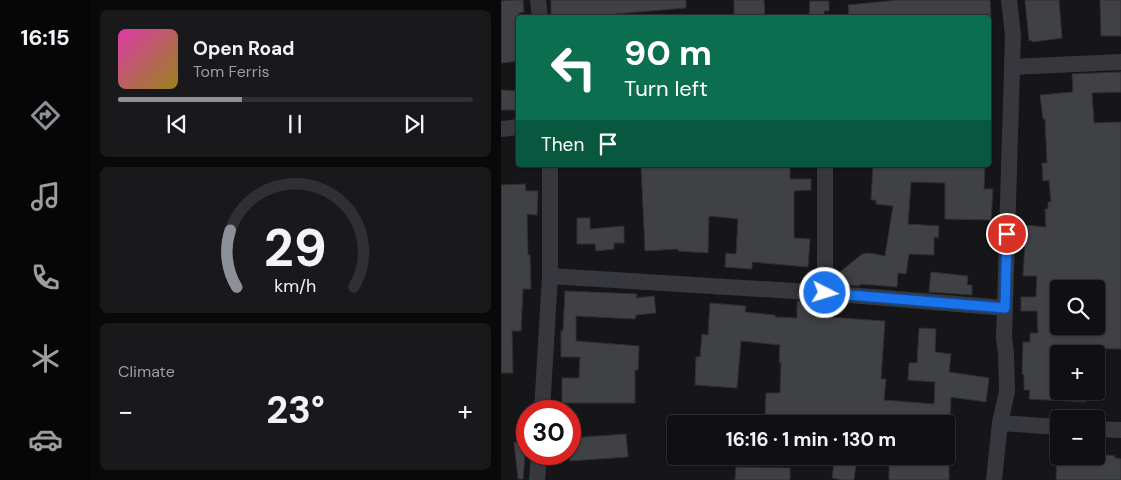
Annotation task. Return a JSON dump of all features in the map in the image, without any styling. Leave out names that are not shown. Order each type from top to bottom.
[{"type":"street","points":[[538,0],[540,15]]},
{"type":"street","points":[[995,480],[1000,423],[1007,391],[1007,353],[1004,338],[1013,35],[1009,0]]},
{"type":"street","points":[[1012,67],[1121,62]]},
{"type":"street","points":[[501,129],[516,128]]},
{"type":"street","points":[[543,400],[550,276],[550,167]]},
{"type":"street","points":[[825,167],[825,293]]},
{"type":"street","points":[[550,276],[825,293],[1005,308]]},
{"type":"street","points":[[1000,423],[1050,426]]},
{"type":"street","points":[[1105,429],[1121,430]]},
{"type":"street","points":[[537,480],[538,465]]},
{"type":"building","points":[[523,0],[524,12],[516,15],[516,61],[501,63],[501,1]]},
{"type":"building","points":[[551,0],[686,0],[686,8],[614,15],[551,15]]},
{"type":"building","points":[[734,0],[764,0],[765,15],[734,15]]},
{"type":"building","points":[[898,0],[990,0],[991,15],[849,15],[848,5]]},
{"type":"building","points":[[1025,0],[1059,0],[1062,38],[1029,41]]},
{"type":"building","points":[[1100,0],[1121,0],[1121,36],[1101,36]]},
{"type":"building","points":[[810,1],[829,1],[829,11],[824,11],[824,15],[809,15]]},
{"type":"building","points":[[1121,72],[1121,92],[1092,93],[1094,123],[1121,122],[1121,349],[1105,349],[1105,345],[1050,345],[1050,400],[1086,400],[1086,402],[1029,399],[1030,390],[1024,390],[1024,375],[1022,374],[1023,342],[1030,342],[1030,333],[1038,333],[1037,311],[1021,311],[1021,297],[1036,297],[1037,276],[1023,276],[1025,241],[1022,240],[1023,225],[1046,227],[1045,209],[1048,209],[1048,202],[1051,202],[1049,180],[1043,181],[1042,163],[1047,163],[1045,119],[1043,119],[1040,95],[1073,92],[1072,74]]},
{"type":"building","points":[[501,90],[516,91],[516,110],[501,110]]},
{"type":"building","points":[[641,167],[790,167],[790,179],[811,179],[811,190],[794,191],[794,238],[810,239],[808,267],[752,262],[752,269],[725,267],[726,253],[736,254],[738,219],[709,216],[708,253],[678,251],[678,249],[645,251]]},
{"type":"building","points":[[873,167],[985,167],[984,189],[993,189],[991,220],[945,219],[945,183],[911,182],[908,224],[939,226],[938,238],[934,237],[934,255],[909,254],[906,274],[898,273],[897,287],[838,284],[840,272],[862,254],[869,253],[885,256],[893,206],[876,204],[876,200],[871,200]]},
{"type":"building","points":[[525,184],[526,191],[538,191],[537,215],[527,214],[531,289],[523,289],[521,331],[512,331],[513,373],[501,373],[501,185]]},
{"type":"building","points":[[577,218],[590,218],[590,229],[624,226],[624,243],[614,243],[614,249],[596,251],[595,244],[577,244]]},
{"type":"building","points":[[931,272],[968,276],[967,285],[972,285],[972,295],[929,292]]},
{"type":"building","points":[[565,291],[637,294],[636,298],[654,296],[656,313],[636,315],[635,319],[576,316],[576,341],[639,346],[638,370],[635,370],[635,403],[581,403],[581,400],[562,400],[562,378],[579,378],[580,357],[561,357],[561,331],[563,331]]},
{"type":"building","points":[[797,301],[813,302],[813,316],[885,321],[881,379],[886,379],[884,400],[934,404],[935,382],[908,380],[909,363],[917,363],[919,328],[936,329],[935,352],[951,354],[949,372],[989,378],[986,402],[951,397],[950,415],[765,415],[766,393],[780,393],[780,345],[741,341],[737,388],[695,385],[696,357],[700,357],[702,334],[708,335],[710,303],[746,306],[745,312],[775,315],[775,317],[797,318]]},
{"type":"building","points":[[626,434],[628,457],[581,460],[581,437]]},
{"type":"building","points":[[514,442],[516,442],[516,460]]},
{"type":"building","points":[[1105,455],[1121,459],[1121,480],[1056,480],[1057,465],[1105,465]]},
{"type":"building","points":[[516,465],[524,465],[523,479],[518,479]]},
{"type":"building","points":[[834,465],[856,465],[854,480],[832,478]]},
{"type":"building","points":[[889,465],[949,465],[949,480],[889,480]]},
{"type":"building","points":[[736,467],[790,468],[790,480],[735,480]]},
{"type":"route","points":[[825,293],[1005,308],[1007,234]]}]
